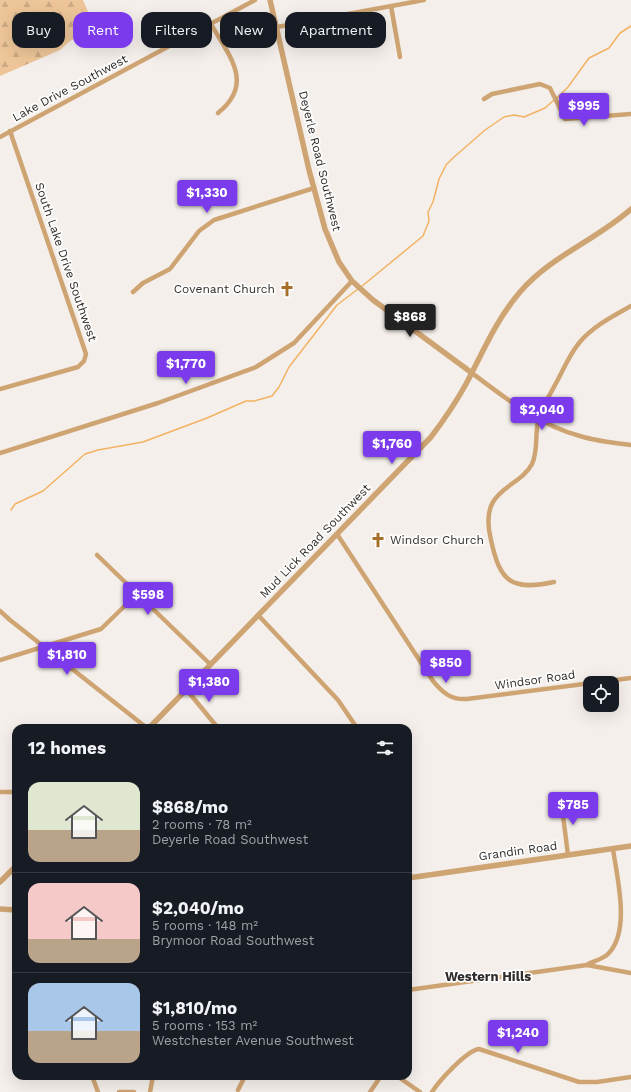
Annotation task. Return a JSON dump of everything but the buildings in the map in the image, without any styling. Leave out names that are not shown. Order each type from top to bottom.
[{"type":"street","name":"Lake Drive Southwest","points":[[212,23],[255,0]]},
{"type":"street","name":"Deyerle Road Southwest","points":[[270,0],[273,12]]},
{"type":"street","points":[[277,27],[424,0]]},
{"type":"street","points":[[391,6],[400,57]]},
{"type":"street","points":[[212,26],[233,62],[236,72],[237,85],[234,97],[229,104],[218,113]]},
{"type":"street","name":"Deyerle Road Southwest","points":[[277,27],[314,188],[333,250],[352,281],[472,373],[538,419],[577,436],[631,446]]},
{"type":"street","name":"Lake Drive Southwest","points":[[0,137],[166,48]]},
{"type":"street","points":[[484,99],[492,94],[540,84],[550,88],[565,120],[631,114]]},
{"type":"street","name":"South Lake Drive Southwest","points":[[0,389],[78,367],[84,361],[86,354],[10,131]]},
{"type":"street","points":[[133,292],[170,269],[199,231],[214,220],[314,188]]},
{"type":"street","name":"Mud Lick Road Southwest","points":[[152,724],[431,436],[456,400],[472,373],[501,317],[533,278],[553,261],[608,228],[631,209]]},
{"type":"street","points":[[0,453],[158,403],[256,367],[294,343],[352,281]]},
{"type":"street","points":[[554,582],[531,585],[518,584],[508,579],[498,565],[489,527],[490,510],[495,500],[524,475],[534,458],[538,419],[548,398],[580,342],[593,329],[631,306]]},
{"type":"street","name":"Windsor Road","points":[[337,534],[433,681],[440,690],[450,697],[468,699],[631,678]]},
{"type":"street","points":[[98,555],[210,664]]},
{"type":"street","points":[[0,660],[101,629],[137,594]]},
{"type":"street","points":[[0,611],[143,724]]},
{"type":"street","points":[[258,615],[338,700],[354,724]]},
{"type":"street","points":[[186,689],[215,724]]},
{"type":"street","points":[[0,792],[12,792]]},
{"type":"street","points":[[561,800],[568,855]]},
{"type":"street","name":"Grandin Road","points":[[412,877],[631,846]]},
{"type":"street","points":[[587,965],[608,954],[620,930],[621,902],[613,849]]},
{"type":"street","points":[[0,882],[12,870]]},
{"type":"street","points":[[0,909],[12,910]]},
{"type":"street","points":[[412,989],[587,965],[631,973]]},
{"type":"street","points":[[432,1092],[471,1051],[478,1049],[579,1082],[597,1082],[631,1077]]},
{"type":"street","points":[[94,1080],[98,1092]]},
{"type":"street","points":[[150,1092],[152,1080]]},
{"type":"street","points":[[238,1090],[243,1080]]},
{"type":"street","points":[[370,1092],[378,1080]]},
{"type":"street","points":[[403,1080],[420,1092]]},
{"type":"street","points":[[119,1092],[134,1092]]},
{"type":"green space","points":[[0,0],[83,0],[88,12],[73,12],[73,40],[65,46],[65,12],[12,12],[12,48],[62,48],[0,76]]},
{"type":"waterway","points":[[557,98],[568,87],[589,58],[609,48],[620,33],[631,26]]},
{"type":"waterway","points":[[361,287],[423,236],[429,221],[428,212],[433,202],[439,179],[446,165],[453,158],[485,130],[504,117],[514,115],[524,117],[545,108],[554,100]]},
{"type":"waterway","points":[[11,510],[15,504],[43,491],[85,454],[98,450],[143,442],[207,418],[246,401],[254,401],[272,396],[279,387],[289,367],[337,305],[358,289]]},
{"type":"place","name":"Covenant Church","points":[[287,289]]},
{"type":"place","name":"Windsor Church","points":[[378,540]]},
{"type":"district","name":"Western Hills","points":[[488,976]]}]
